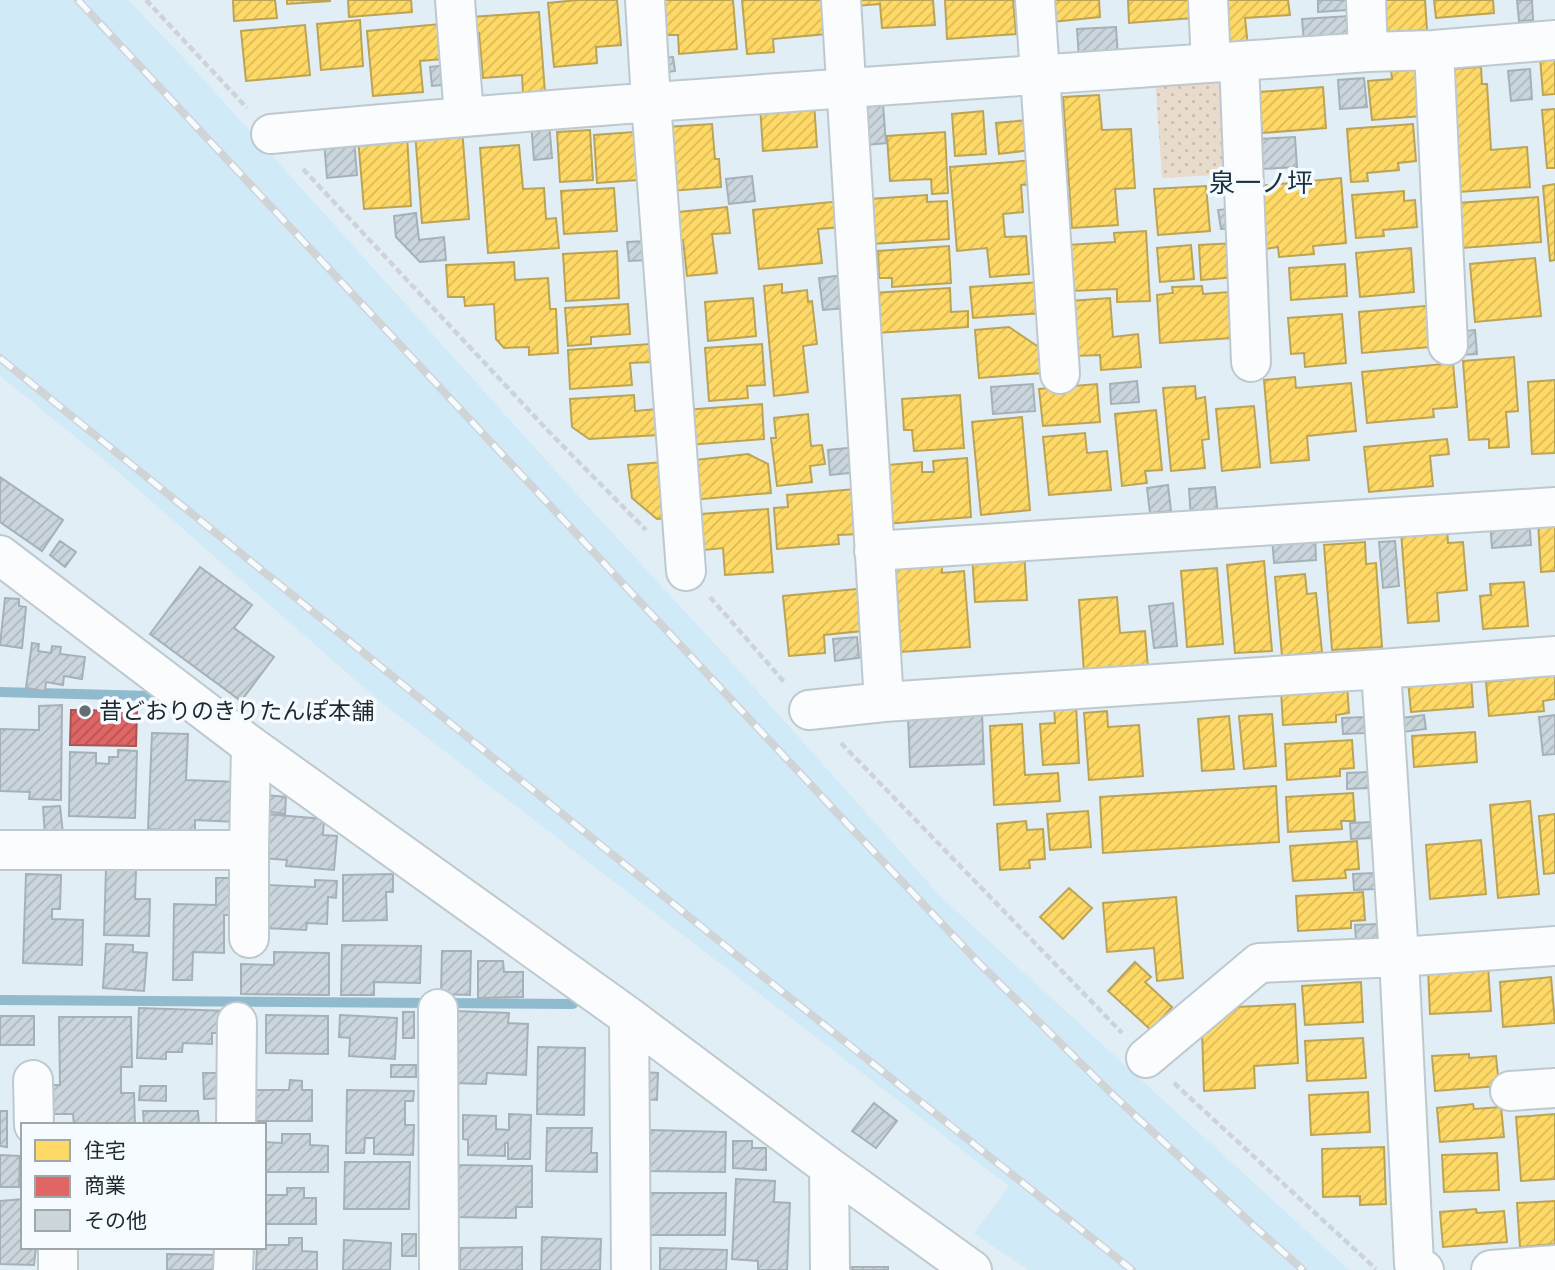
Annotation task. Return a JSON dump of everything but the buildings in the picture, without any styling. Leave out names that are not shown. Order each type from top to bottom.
[{"type":"street","points":[[455,0],[464,116]]},
{"type":"street","points":[[645,0],[687,571]]},
{"type":"street","points":[[841,0],[884,702]]},
{"type":"street","points":[[1035,0],[1060,374]]},
{"type":"street","points":[[1208,0],[1225,62],[1251,362]]},
{"type":"street","points":[[1366,0],[1368,52]]},
{"type":"street","points":[[271,134],[651,102],[1555,40]]},
{"type":"street","points":[[1434,50],[1448,345]]},
{"type":"street","points":[[874,551],[1555,507]]},
{"type":"street","points":[[0,555],[251,746],[629,1017],[972,1270]]},
{"type":"street","points":[[809,710],[884,702],[1555,656]]},
{"type":"street","points":[[1381,669],[1414,1264],[1424,1270]]},
{"type":"street","points":[[249,938],[251,746]]},
{"type":"street","points":[[0,850],[249,850]]},
{"type":"street","points":[[1146,1058],[1259,963],[1555,946]]},
{"type":"street","points":[[438,1009],[439,1270]]},
{"type":"street","points":[[629,1017],[631,1270]]},
{"type":"street","points":[[236,1123],[237,1022]]},
{"type":"street","points":[[33,1080],[34,1123]]},
{"type":"street","points":[[1510,1091],[1555,1088]]},
{"type":"street","points":[[829,1167],[830,1270]]},
{"type":"street","points":[[58,1249],[58,1270]]},
{"type":"street","points":[[233,1270],[234,1249]]},
{"type":"street","points":[[1491,1270],[1555,1265]]},
{"type":"path","points":[[146,0],[553,436],[687,571],[809,710],[1146,1058],[1377,1270]]},
{"type":"shaded area","points":[[0,0],[128,0],[194,69],[942,898],[1349,1270],[1028,1270],[974,1233],[1009,1186],[377,699],[109,464],[0,376]]},
{"type":"shaded area","points":[[1228,72],[1235,174],[1162,178],[1155,77]]},
{"type":"waterway","points":[[0,692],[152,696]]},
{"type":"waterway","points":[[0,1000],[573,1004]]},
{"type":"railway","points":[[78,0],[980,964],[1113,1095],[1303,1270]]},
{"type":"railway","points":[[0,358],[740,958],[1132,1270]]},
{"type":"place","name":"昔どおりのきりたんぽ本舗","points":[[85,711]]},
{"type":"district","name":"泉一ノ坪","points":[[1261,183]]}]
